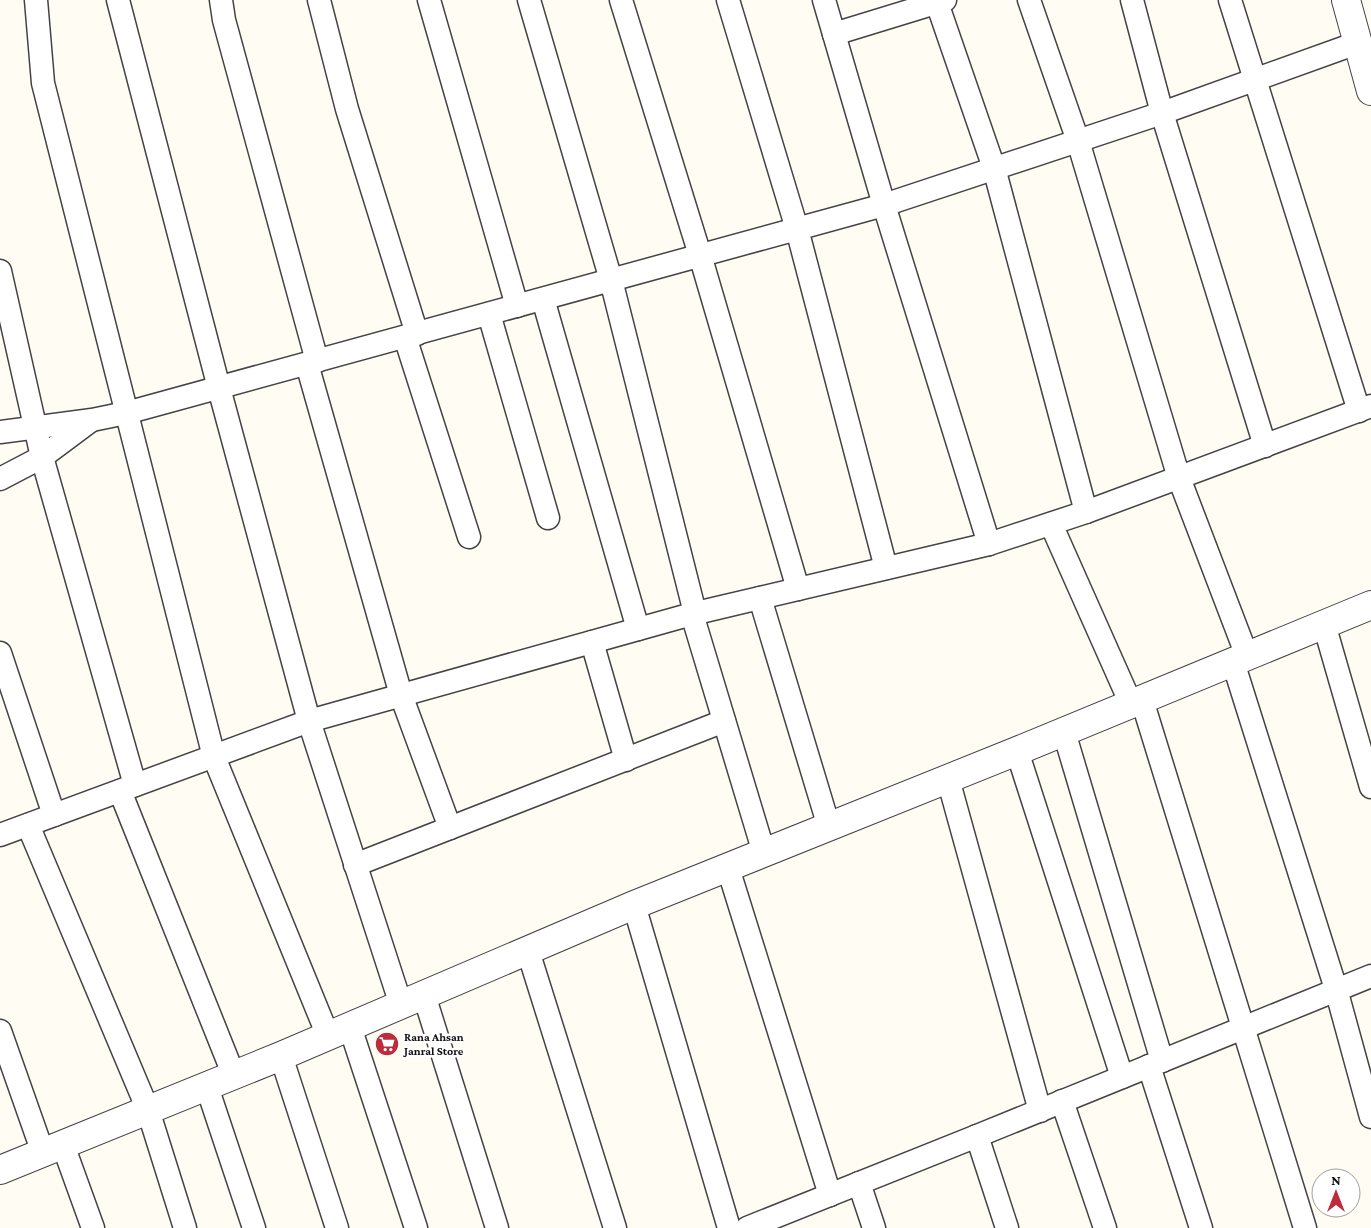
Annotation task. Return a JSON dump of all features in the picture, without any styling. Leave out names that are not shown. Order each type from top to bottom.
[{"type":"street","points":[[36,0],[43,83],[214,757],[339,1032],[416,1228]]},
{"type":"street","points":[[118,0],[219,388],[309,722],[355,864],[413,1000],[497,1228]]},
{"type":"street","points":[[221,0],[224,20],[312,362],[401,695],[450,828]]},
{"type":"street","points":[[319,0],[347,109],[469,537]]},
{"type":"street","points":[[429,0],[518,306]]},
{"type":"street","points":[[529,0],[611,280],[694,613],[764,853]]},
{"type":"street","points":[[621,0],[700,255],[798,589]]},
{"type":"street","points":[[728,0],[796,229],[886,568]]},
{"type":"street","points":[[824,0],[884,204],[989,544]]},
{"type":"street","points":[[1030,0],[1078,141],[1179,478],[1240,659],[1336,989],[1371,1117]]},
{"type":"street","points":[[1132,0],[1162,113],[1265,446]]},
{"type":"street","points":[[0,835],[309,722],[694,613],[989,544],[1086,512],[1365,408],[1230,0]]},
{"type":"street","points":[[1346,0],[1363,50],[1371,91]]},
{"type":"street","points":[[834,34],[940,1],[994,168],[1086,512]]},
{"type":"street","points":[[0,432],[92,420],[126,413],[796,229],[884,204],[1162,113],[1255,80],[1363,50]]},
{"type":"street","points":[[0,271],[42,457],[128,788],[234,1076]]},
{"type":"street","points":[[543,299],[638,629]]},
{"type":"street","points":[[489,314],[548,518]]},
{"type":"street","points":[[0,479],[42,457],[92,420]]},
{"type":"street","points":[[1051,524],[1137,702],[1304,1228]]},
{"type":"street","points":[[760,598],[829,827]]},
{"type":"street","points":[[0,1170],[234,1076],[634,905],[1017,752],[1371,605]]},
{"type":"street","points":[[1324,624],[1371,787]]},
{"type":"street","points":[[592,642],[626,760]]},
{"type":"street","points":[[0,653],[54,815]]},
{"type":"street","points":[[355,864],[724,721]]},
{"type":"street","points":[[1064,732],[1201,1228]]},
{"type":"street","points":[[1017,752],[1122,1077]]},
{"type":"street","points":[[948,779],[1040,1111]]},
{"type":"street","points":[[28,825],[148,1110],[185,1228]]},
{"type":"street","points":[[728,868],[830,1195]]},
{"type":"street","points":[[634,905],[729,1228]]},
{"type":"street","points":[[528,951],[615,1228]]},
{"type":"street","points":[[747,1228],[774,1223],[859,1183],[1371,976]]},
{"type":"street","points":[[0,1030],[53,1149],[93,1228]]},
{"type":"street","points":[[281,1056],[337,1228]]},
{"type":"street","points":[[207,1087],[254,1228]]},
{"type":"street","points":[[1062,1102],[1105,1228]]},
{"type":"street","points":[[977,1136],[1007,1228]]},
{"type":"street","points":[[859,1183],[874,1228]]},
{"type":"place","name":"Rana Ahsan Janral Store","points":[[387,1044]]}]
